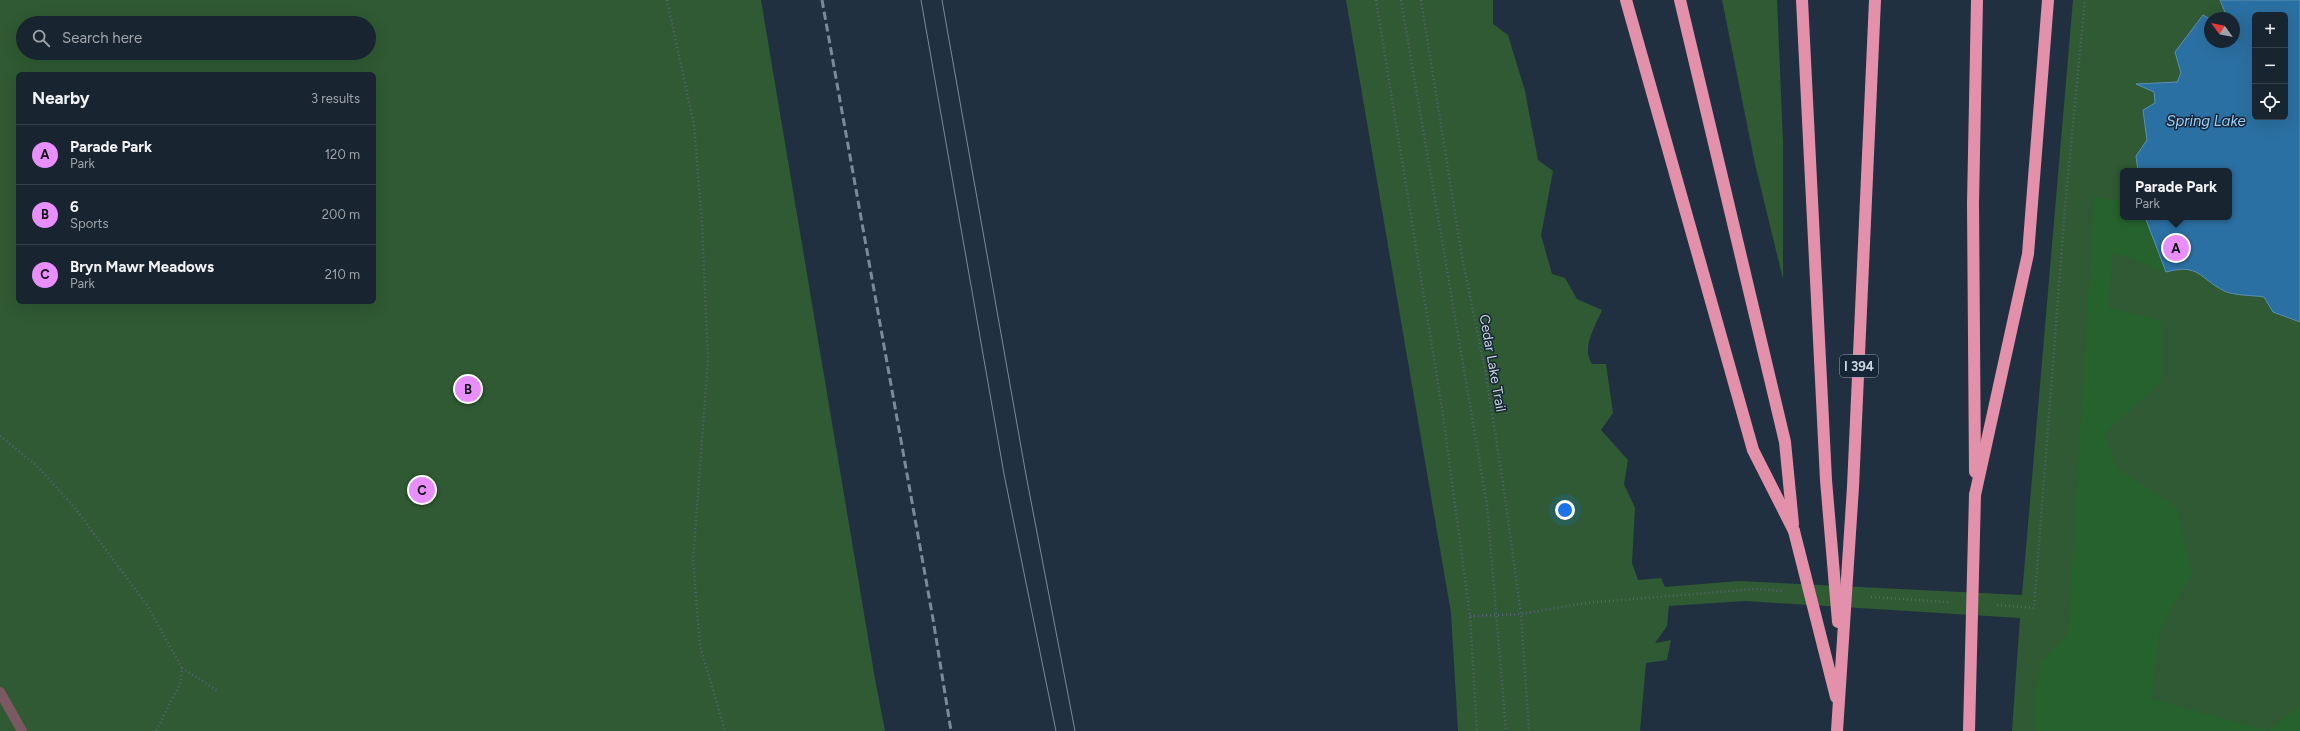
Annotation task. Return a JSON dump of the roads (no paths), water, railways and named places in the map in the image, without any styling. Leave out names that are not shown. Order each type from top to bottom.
[{"type":"highway","points":[[1626,0],[1753,450],[1794,531]]},
{"type":"highway","points":[[1680,0],[1785,442],[1794,531],[1844,731]]},
{"type":"highway","points":[[1802,0],[1826,480],[1842,661]]},
{"type":"highway","name":"I 394","points":[[1837,731],[1853,487],[1875,0]]},
{"type":"highway","points":[[1968,731],[1975,495],[1973,204],[1977,0]]},
{"type":"highway","points":[[1975,495],[2028,254],[2048,0]]},
{"type":"lane","points":[[0,692],[22,731]]},
{"type":"water","name":"Spring Lake","points":[[2220,0],[2300,0],[2300,322],[2273,312],[2264,297],[2228,293],[2198,273],[2185,269],[2166,272],[2146,220],[2232,220],[2232,168],[2138,168],[2136,156],[2147,140],[2143,110],[2155,103],[2154,92],[2136,84],[2177,82],[2181,73],[2175,52],[2203,15],[2204,48],[2240,48],[2240,12],[2225,12]]},
{"type":"tram line","points":[[921,0],[1004,474],[1056,731]]},
{"type":"tram line","points":[[942,0],[1026,475],[1075,731]]},
{"type":"railway","points":[[822,0],[933,619],[951,731]]},
{"type":"place","name":"Parade Park","points":[[2176,248]]},
{"type":"place","name":"6","points":[[468,389]]},
{"type":"place","name":"Bryn Mawr Meadows","points":[[422,490]]}]
